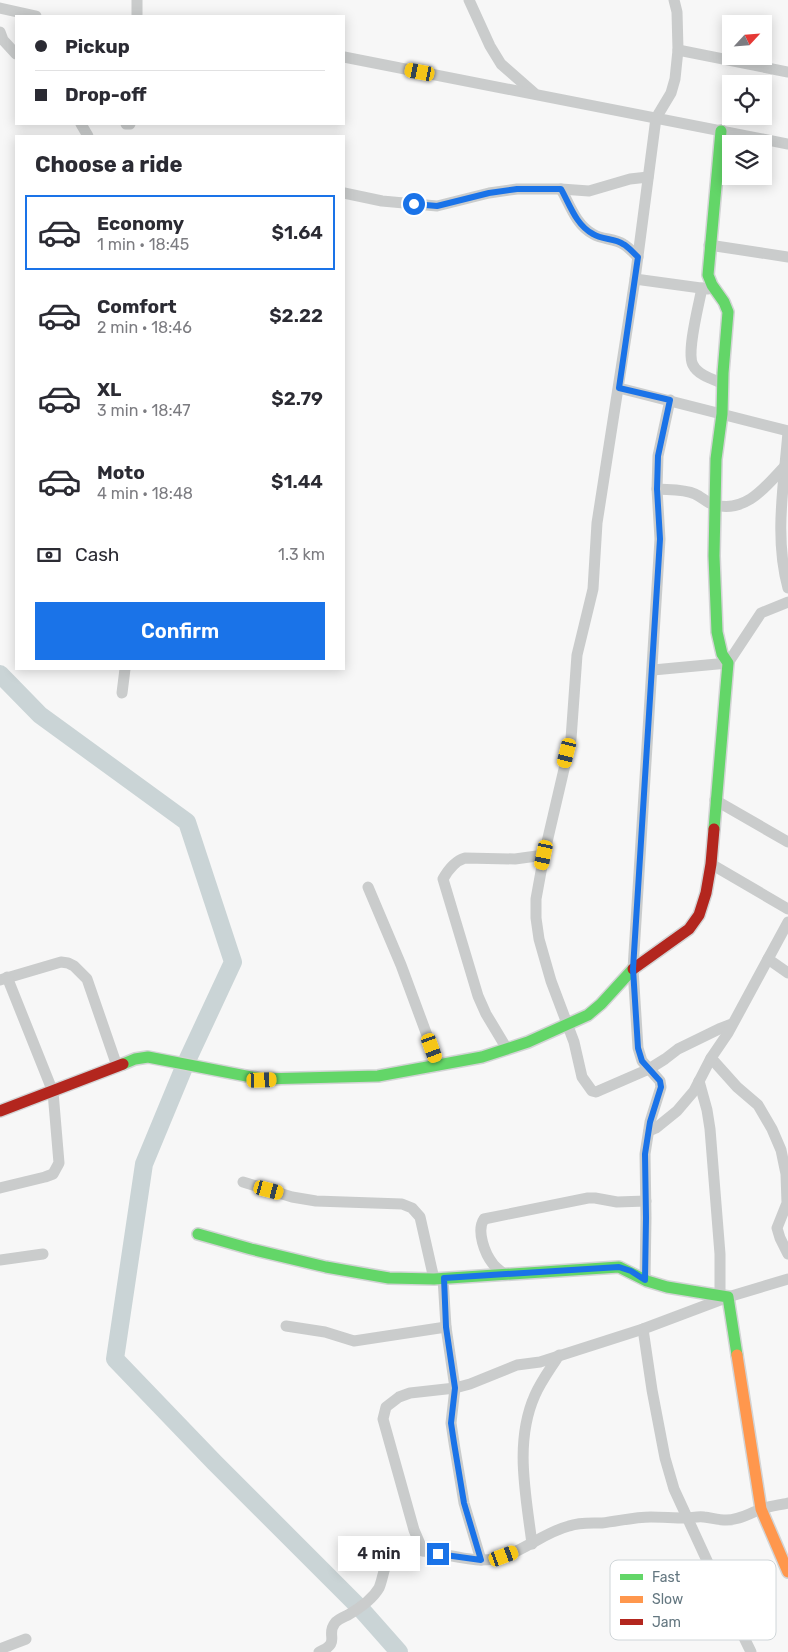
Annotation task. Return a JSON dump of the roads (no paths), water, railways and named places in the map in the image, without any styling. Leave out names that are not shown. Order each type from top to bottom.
[{"type":"street","points":[[137,0],[137,15]]},
{"type":"street","points":[[467,0],[501,64],[534,93]]},
{"type":"street","points":[[674,0],[677,12],[678,50],[674,78],[671,94],[656,118],[635,279],[597,524],[593,589],[578,655],[571,739],[544,855],[536,899],[536,918],[539,939],[551,981],[568,1025],[582,1077],[592,1091],[596,1092],[650,1069],[678,1049],[732,1024]]},
{"type":"street","points":[[1,11],[29,15]]},
{"type":"street","points":[[0,32],[15,53]]},
{"type":"street","points":[[678,50],[788,72]]},
{"type":"street","points":[[345,57],[788,144]]},
{"type":"street","points":[[721,131],[709,245],[708,275],[710,283],[726,304],[728,312],[714,505],[717,632],[722,654],[728,664]]},
{"type":"street","points":[[345,193],[382,201],[437,206],[489,193],[517,189],[590,191],[630,179],[648,177]]},
{"type":"street","points":[[561,189],[583,227],[603,239],[622,243],[638,257]]},
{"type":"street","points":[[622,243],[641,234]]},
{"type":"street","points":[[709,245],[788,257]]},
{"type":"street","points":[[635,279],[716,291]]},
{"type":"street","points":[[702,288],[693,333],[691,360],[693,366],[698,371],[722,383]]},
{"type":"street","points":[[619,388],[788,432],[780,532],[781,552],[788,588]]},
{"type":"street","points":[[645,1280],[645,1154],[649,1130],[661,1087],[660,1081],[642,1061],[638,1048],[633,969],[660,539],[657,489],[658,456],[670,400]]},
{"type":"street","points":[[657,489],[689,492],[714,505],[734,506],[747,502],[756,496],[785,466]]},
{"type":"street","points":[[0,1111],[136,1059],[148,1057],[262,1080],[378,1076],[482,1057],[568,1025],[588,1015],[601,1004],[633,969],[689,929],[699,916],[706,893],[711,864],[728,664],[761,613],[788,602]]},
{"type":"street","points":[[653,670],[728,664]]},
{"type":"street","points":[[122,693],[125,670]]},
{"type":"street","points":[[715,800],[788,842]]},
{"type":"street","points":[[507,1048],[486,1014],[478,996],[443,880],[448,871],[465,858],[515,859],[544,855]]},
{"type":"street","points":[[711,864],[788,909]]},
{"type":"street","points":[[368,888],[401,965],[438,1065]]},
{"type":"street","points":[[649,1130],[656,1128],[677,1111],[694,1091],[711,1058],[728,1033],[788,922]]},
{"type":"street","points":[[768,959],[788,973]]},
{"type":"street","points":[[0,1188],[45,1178],[53,1174],[59,1163],[53,1092],[3,978],[61,962],[74,966],[87,979],[117,1066]]},
{"type":"street","points":[[711,1058],[737,1087],[758,1105],[772,1129],[781,1150],[787,1173],[787,1203],[777,1228],[788,1254]]},
{"type":"street","points":[[699,1081],[710,1129],[724,1296],[762,1509],[788,1572]]},
{"type":"street","points":[[242,1182],[292,1197],[316,1201],[402,1204],[412,1208],[420,1217],[439,1279],[455,1388],[451,1423],[459,1477],[464,1503],[481,1560]]},
{"type":"street","points":[[505,1275],[494,1265],[484,1245],[481,1226],[484,1220],[588,1198],[617,1202],[646,1201]]},
{"type":"street","points":[[198,1234],[251,1250],[388,1278],[439,1279],[619,1267],[631,1271],[645,1280],[684,1291],[724,1296]]},
{"type":"street","points":[[0,1260],[43,1254]]},
{"type":"street","points":[[423,1551],[414,1530],[383,1418],[384,1411],[392,1401],[410,1393],[455,1388],[482,1380],[517,1366],[540,1362],[643,1329],[724,1296],[788,1279]]},
{"type":"street","points":[[286,1326],[325,1332],[354,1341],[446,1327]]},
{"type":"street","points":[[643,1329],[665,1458],[674,1489],[707,1560]]},
{"type":"street","points":[[532,1544],[522,1457],[525,1427],[536,1393],[559,1355]]},
{"type":"street","points":[[319,1652],[331,1646],[333,1642],[332,1631],[336,1621],[364,1605],[373,1596],[382,1580],[389,1557],[394,1552],[405,1548],[481,1560],[504,1556],[567,1526],[583,1523],[602,1523],[637,1517],[735,1519],[743,1518],[762,1509],[788,1503]]},
{"type":"street","points":[[405,1548],[414,1530]]},
{"type":"street","points":[[0,1649],[26,1639]]},
{"type":"street","points":[[745,1640],[751,1652]]},
{"type":"waterway","points":[[0,674],[40,715],[187,822],[233,962],[185,1065],[144,1164],[115,1359],[214,1462],[361,1609],[399,1652]]}]
